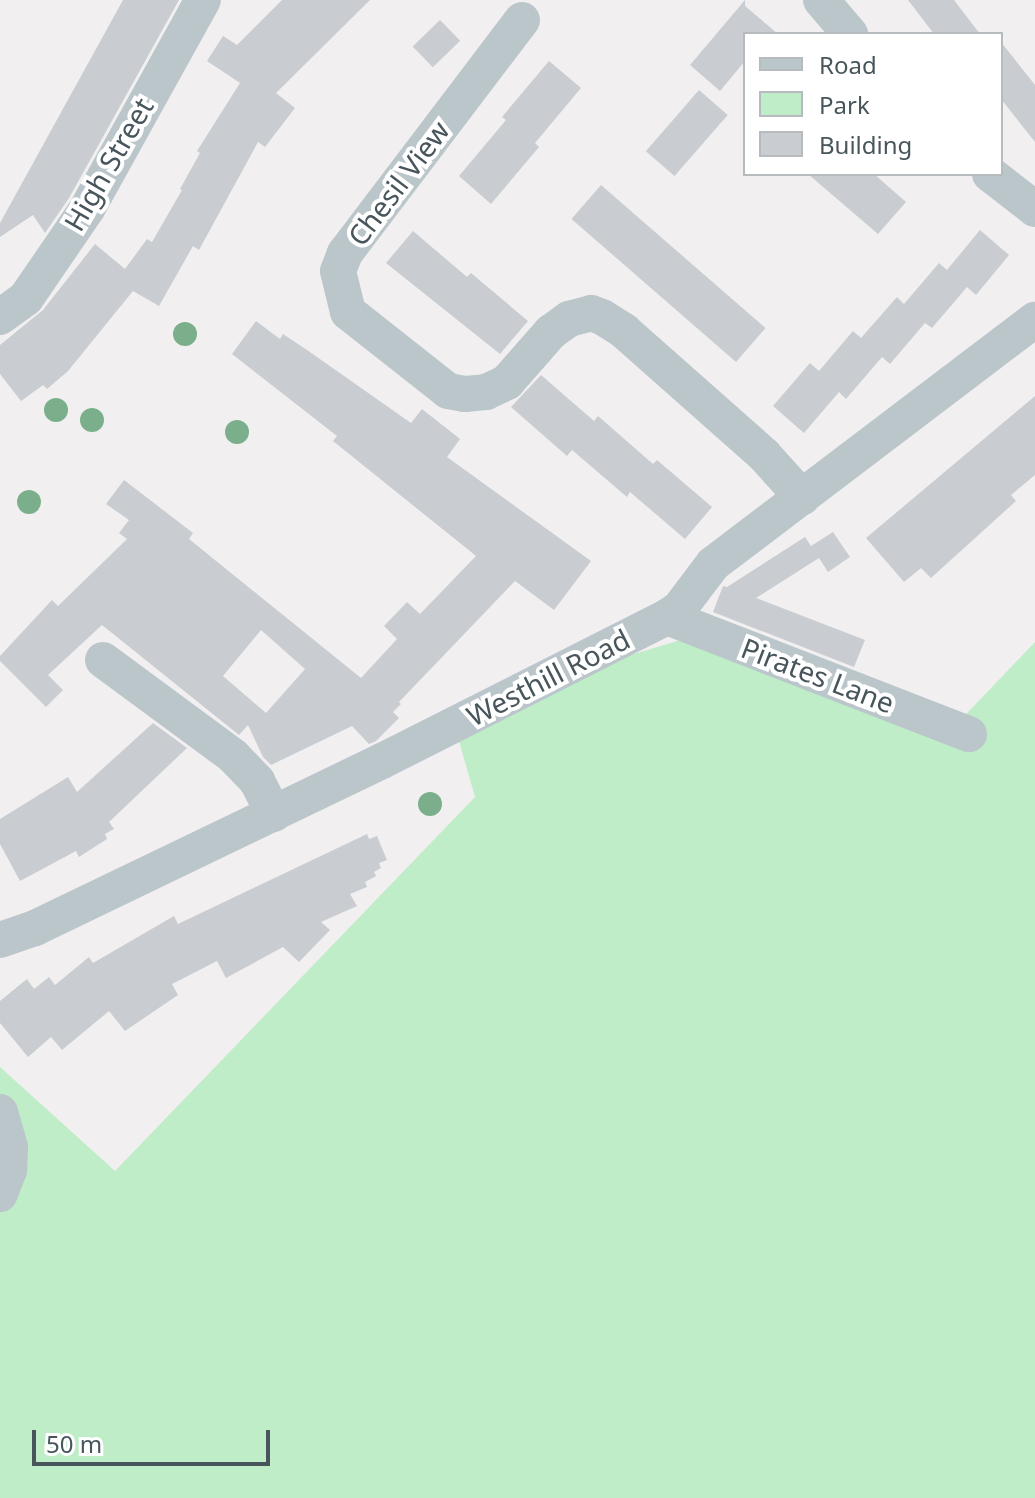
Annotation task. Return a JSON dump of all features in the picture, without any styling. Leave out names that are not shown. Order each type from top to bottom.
[{"type":"street","name":"High Street","points":[[0,317],[26,298],[87,209],[203,0]]},
{"type":"street","points":[[821,0],[848,32]]},
{"type":"street","name":"Chesil View","points":[[522,20],[345,253],[338,271],[348,312],[448,391],[465,394],[486,392],[507,382],[551,332],[569,319],[591,313],[602,317],[624,331],[780,469],[802,497]]},
{"type":"street","points":[[993,176],[1035,209]]},
{"type":"street","name":"Westhill Road","points":[[0,940],[35,928],[274,814],[667,617],[679,609],[713,564],[1035,320]]},
{"type":"street","name":"Pirates Lane","points":[[667,617],[969,734]]},
{"type":"street","points":[[103,660],[233,756],[257,781],[274,814]]},
{"type":"street","points":[[0,1112],[10,1147],[9,1170],[0,1194]]},
{"type":"green space","points":[[694,636],[951,730],[1035,642],[1035,1498],[0,1498],[0,1067],[115,1171],[475,797],[459,741],[631,655]]},
{"type":"building","points":[[123,0],[179,0],[69,198],[45,233],[33,215],[0,237],[0,223]]},
{"type":"building","points":[[282,0],[370,0],[276,93],[295,108],[265,147],[258,142],[199,250],[193,246],[159,306],[133,291],[68,371],[47,389],[43,385],[21,401],[0,374],[0,345],[43,310],[95,244],[125,269],[147,239],[152,242],[182,190],[200,153],[197,151],[240,83],[207,61],[223,36],[237,45]]},
{"type":"building","points":[[745,0],[745,6],[776,32],[743,32],[743,63],[720,91],[690,65]]},
{"type":"building","points":[[908,0],[954,0],[978,32],[932,32]]},
{"type":"building","points":[[440,20],[460,41],[433,67],[413,46]]},
{"type":"building","points":[[1003,45],[1035,85],[1035,142],[1003,102]]},
{"type":"building","points":[[549,61],[581,88],[535,143],[539,147],[491,204],[459,176],[506,120],[502,117]]},
{"type":"building","points":[[699,90],[728,115],[675,176],[646,151]]},
{"type":"building","points":[[810,176],[876,176],[906,202],[878,234]]},
{"type":"building","points":[[601,185],[766,328],[736,362],[571,219]]},
{"type":"building","points":[[980,230],[1009,255],[976,295],[967,287],[932,328],[925,323],[890,364],[882,357],[846,399],[839,392],[804,433],[773,406],[810,363],[819,371],[853,331],[861,338],[897,297],[904,304],[939,263],[947,270]]},
{"type":"building","points":[[413,231],[467,277],[471,273],[528,321],[500,354],[386,263]]},
{"type":"building","points":[[256,321],[280,339],[283,334],[411,423],[422,409],[460,439],[447,457],[591,561],[554,610],[515,581],[399,702],[401,704],[393,712],[399,718],[369,744],[352,726],[271,765],[263,757],[248,725],[239,735],[102,625],[48,675],[63,690],[46,707],[0,661],[0,656],[52,600],[58,606],[127,539],[119,533],[129,520],[106,504],[124,480],[193,533],[189,539],[361,678],[397,639],[384,626],[407,602],[420,614],[476,556],[333,441],[337,436],[232,354]],"holes":[[[261,630],[305,669],[266,713],[223,676]]]},
{"type":"building","points":[[541,375],[594,421],[598,416],[653,464],[657,460],[712,507],[685,539],[630,492],[627,497],[572,450],[567,456],[511,407]]},
{"type":"building","points":[[1035,396],[1035,475],[1011,495],[1016,501],[931,578],[921,568],[904,582],[866,538]]},
{"type":"building","points":[[833,532],[850,557],[828,572],[819,558],[756,598],[865,640],[854,667],[713,612],[723,586],[727,587],[805,537],[811,546]]},
{"type":"building","points":[[153,723],[187,748],[109,822],[114,829],[105,834],[107,839],[79,857],[76,851],[20,881],[0,844],[0,819],[68,777],[77,792]]},
{"type":"building","points":[[367,834],[369,839],[377,836],[387,860],[379,863],[381,868],[374,872],[376,876],[365,882],[367,887],[350,894],[357,906],[321,922],[330,930],[299,962],[283,947],[226,978],[217,961],[172,984],[178,995],[125,1031],[109,1011],[62,1050],[51,1037],[28,1057],[0,1023],[0,1001],[27,979],[34,989],[49,977],[55,985],[89,957],[93,963],[174,916],[178,924]]}]
